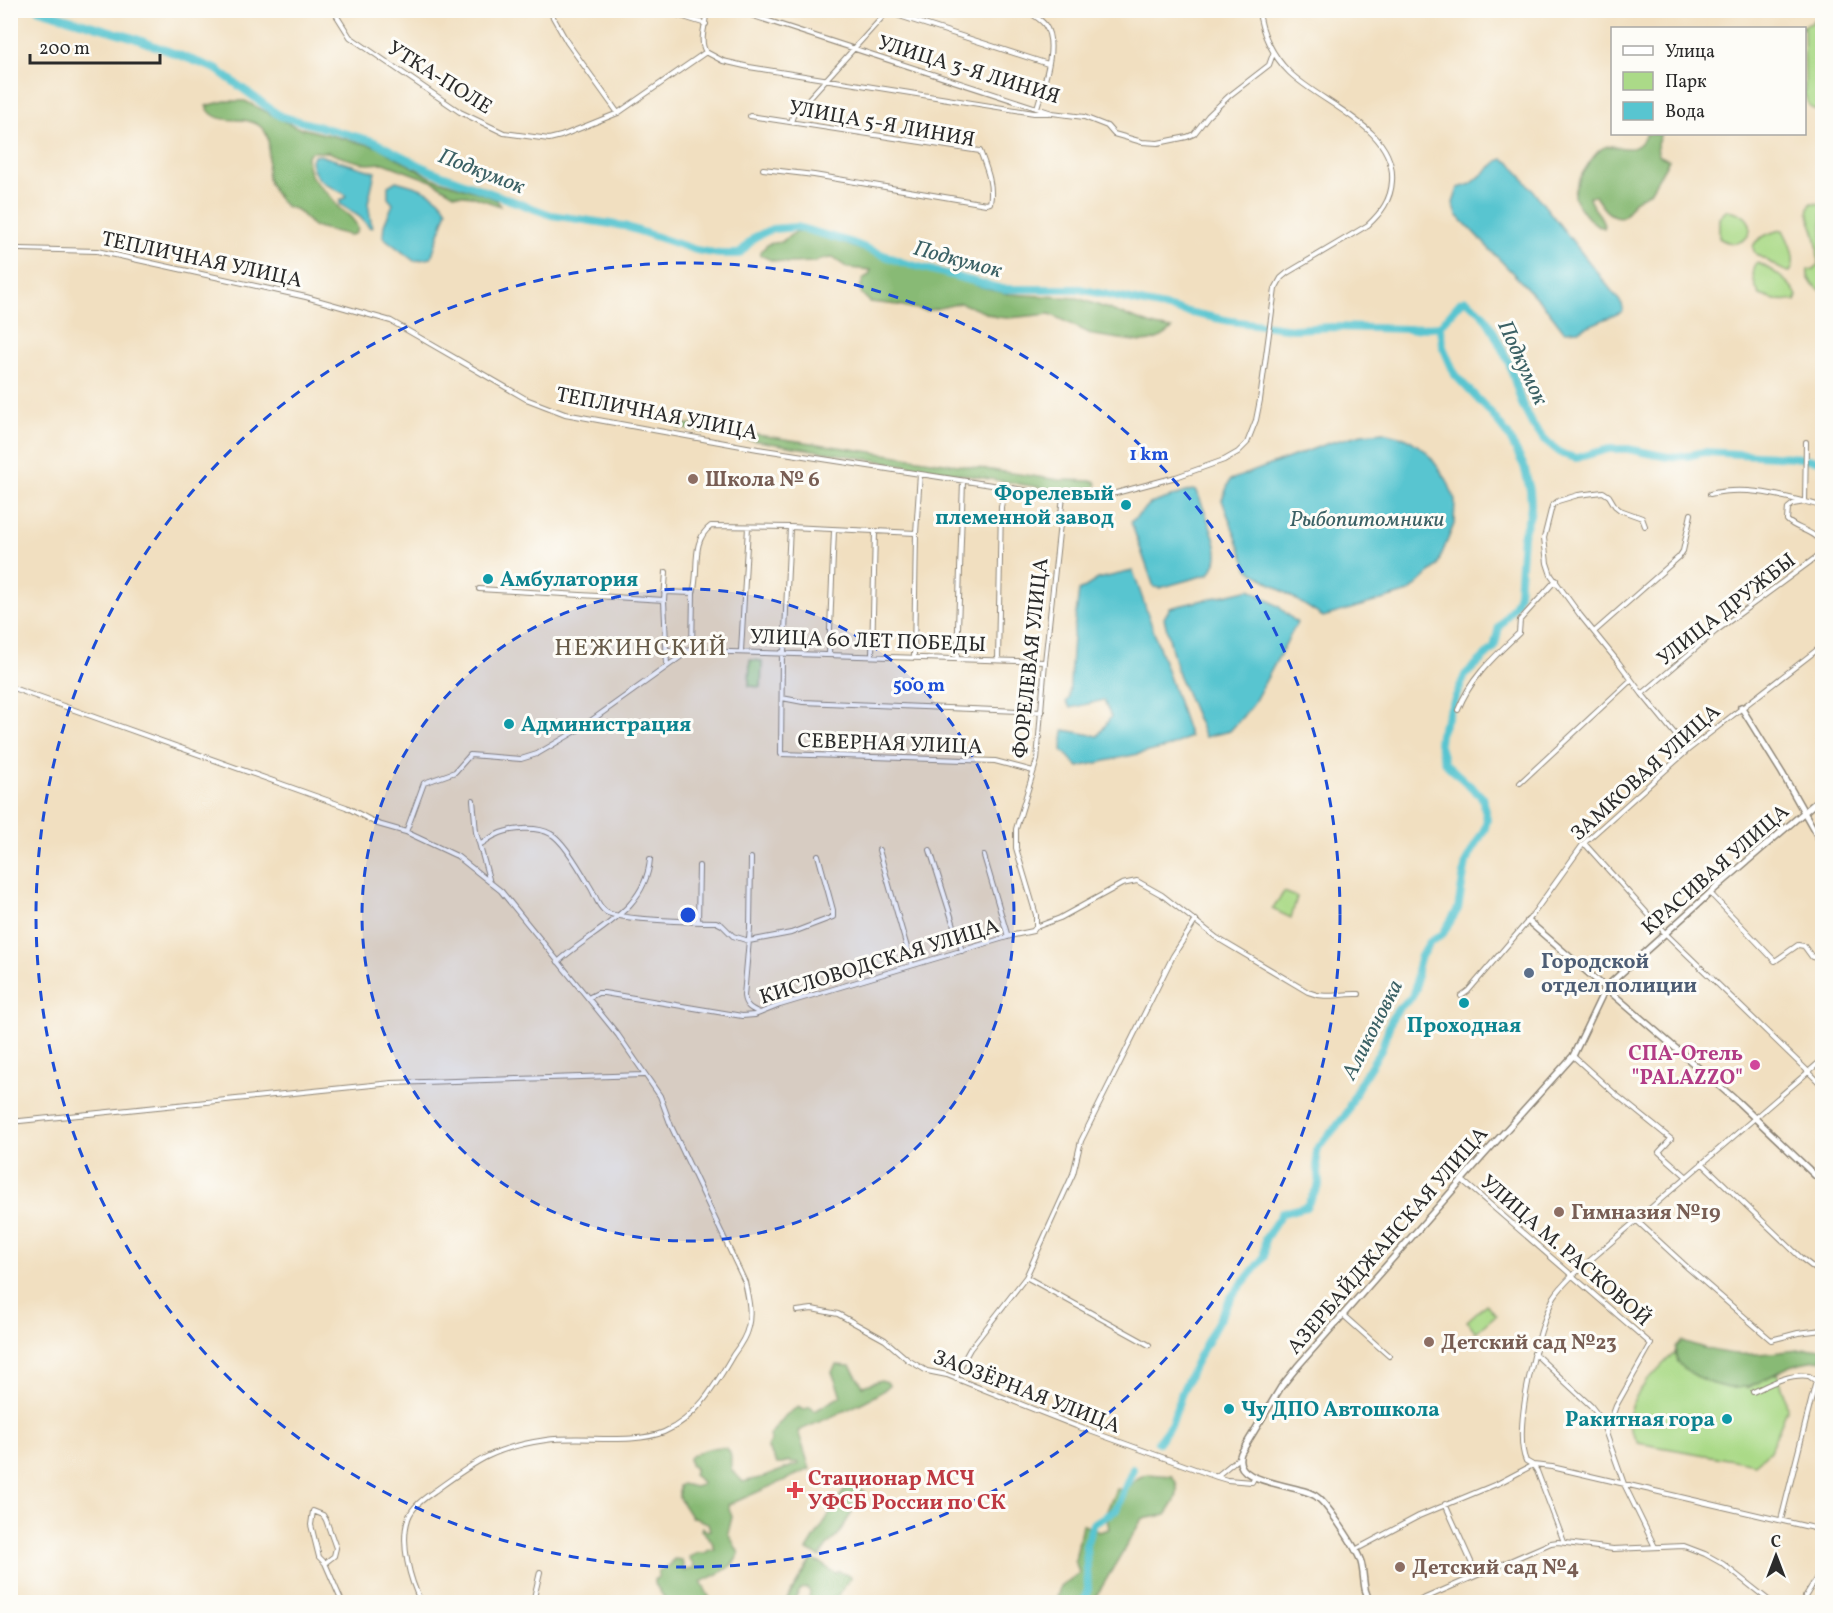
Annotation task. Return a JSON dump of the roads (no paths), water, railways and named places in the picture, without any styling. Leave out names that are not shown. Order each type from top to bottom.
[{"type":"main road","points":[[1742,707],[1822,844]]},
{"type":"main road","name":"КРАСИВАЯ УЛИЦА","points":[[1574,1056],[1606,987],[1710,893],[1822,797]]},
{"type":"main road","points":[[1528,921],[1755,1118],[1822,1182]]},
{"type":"main road","name":"АЗЕРБАЙДЖАНСКАЯ УЛИЦА","points":[[1240,1457],[1281,1387],[1342,1314],[1574,1056]]},
{"type":"main road","points":[[1240,1457],[1244,1472],[1254,1478],[1292,1486],[1315,1495],[1330,1512],[1355,1550],[1362,1566],[1366,1594],[1371,1602]]},
{"type":"street","name":"УТКА-ПОЛЕ","points":[[333,10],[350,37],[460,112],[504,133],[549,139],[618,113],[706,52]]},
{"type":"street","points":[[549,10],[567,42],[618,113]]},
{"type":"street","points":[[661,10],[706,24]]},
{"type":"street","points":[[706,10],[702,41],[706,52],[723,61],[1034,113],[1052,113]]},
{"type":"street","name":"УЛИЦА 3-Я ЛИНИЯ","points":[[735,10],[1052,113],[1084,117],[1107,126],[1114,134],[1142,142],[1158,143],[1194,134],[1208,116],[1229,96],[1269,65],[1273,53]]},
{"type":"street","points":[[881,10],[1048,64]]},
{"type":"street","points":[[1026,10],[1044,24],[1051,42],[1037,108]]},
{"type":"street","points":[[1259,10],[1273,53]]},
{"type":"street","points":[[791,122],[793,116],[825,79],[887,11]]},
{"type":"street","name":"ТЕПЛИЧНАЯ УЛИЦА","points":[[21,249],[97,251],[306,297],[371,314],[391,321],[526,399],[565,414],[758,449],[1005,488],[1035,490],[1063,496],[1116,493],[1139,488],[1216,462],[1238,452],[1247,443],[1256,420],[1270,311],[1275,289],[1281,278],[1302,263],[1358,232],[1377,217],[1389,197],[1392,177],[1388,156],[1375,136],[1298,81],[1273,53]]},
{"type":"street","name":"УЛИЦА 5-Я ЛИНИЯ","points":[[750,116],[980,151],[990,178],[991,199],[986,204],[814,175],[764,169]]},
{"type":"street","points":[[1805,502],[1806,442]]},
{"type":"street","points":[[914,657],[916,533],[920,474]]},
{"type":"street","points":[[957,658],[963,481]]},
{"type":"street","points":[[998,660],[1001,507],[1005,488]]},
{"type":"street","points":[[1710,494],[1725,490],[1746,490],[1822,506]]},
{"type":"street","points":[[1645,526],[1642,518],[1620,510],[1603,492],[1578,495],[1558,501],[1552,506],[1544,538],[1547,563],[1551,575],[1688,750]]},
{"type":"street","name":"ФОРЕЛЕВАЯ УЛИЦА","points":[[1036,927],[1036,915],[1016,848],[1016,830],[1037,760],[1063,496]]},
{"type":"street","name":"УЛИЦА ДРУЖБЫ","points":[[1642,694],[1716,632],[1818,556],[1819,545],[1813,534],[1791,525],[1787,520],[1788,508],[1793,504],[1805,502]]},
{"type":"street","points":[[1594,632],[1679,557],[1683,551],[1691,514]]},
{"type":"street","points":[[406,832],[424,783],[455,772],[470,755],[521,759],[537,754],[578,730],[691,650],[698,542],[703,532],[711,526],[916,533]]},
{"type":"street","points":[[741,651],[748,527]]},
{"type":"street","points":[[790,527],[782,698],[803,702],[1042,712]]},
{"type":"street","points":[[829,654],[834,530]]},
{"type":"street","points":[[872,655],[875,532]]},
{"type":"street","points":[[666,572],[664,600],[667,667]]},
{"type":"street","points":[[1458,710],[1471,683],[1486,664],[1519,633],[1520,620],[1556,580]]},
{"type":"street","points":[[479,590],[664,600]]},
{"type":"street","points":[[664,592],[693,593]]},
{"type":"street","name":"ЗАМКОВАЯ УЛИЦА","points":[[1461,996],[1468,991],[1528,921],[1584,843],[1688,750],[1822,645]]},
{"type":"street","name":"УЛИЦА 60 ЛЕТ ПОБЕДЫ","points":[[667,650],[1045,662]]},
{"type":"street","points":[[1520,783],[1632,680]]},
{"type":"street","points":[[10,687],[345,807],[378,824],[406,832],[457,856],[489,880],[501,891],[588,998],[629,1050],[644,1075],[651,1081],[660,1096],[670,1126],[745,1282],[749,1305],[748,1331],[722,1374],[695,1411],[665,1431],[648,1437],[568,1438],[508,1447],[475,1461],[414,1508],[408,1517],[406,1543],[411,1581],[422,1602]]},
{"type":"street","name":"СЕВЕРНАЯ УЛИЦА","points":[[782,698],[781,754],[995,761],[1033,771]]},
{"type":"street","points":[[473,800],[476,832],[489,880]]},
{"type":"street","points":[[481,844],[504,832],[540,830],[550,833],[558,839],[605,911],[618,916],[716,922],[733,936],[748,941],[780,936],[833,917],[818,855]]},
{"type":"street","points":[[1584,843],[1665,933],[1822,1085]]},
{"type":"street","points":[[879,850],[912,965]]},
{"type":"street","points":[[930,850],[962,951]]},
{"type":"street","points":[[984,856],[1008,937]]},
{"type":"street","points":[[751,858],[744,996],[745,1003],[760,1013]]},
{"type":"street","points":[[558,962],[618,916],[646,883],[650,859]]},
{"type":"street","points":[[698,922],[699,866]]},
{"type":"street","name":"КИСЛОВОДСКАЯ УЛИЦА","points":[[588,998],[604,993],[749,1017],[912,965],[1028,932],[1060,918],[1122,884],[1137,881],[1152,888],[1196,920]]},
{"type":"street","points":[[1710,893],[1775,961],[1798,945],[1804,946],[1812,957],[1822,959]]},
{"type":"street","points":[[956,1378],[970,1349],[1026,1277],[1073,1174],[1081,1141],[1173,956],[1196,920],[1233,948],[1318,996],[1359,994]]},
{"type":"street","points":[[1574,1056],[1614,1093],[1671,1139],[1659,1152],[1687,1177]]},
{"type":"street","points":[[1822,1060],[1572,1276],[1556,1294],[1534,1353],[1522,1432],[1524,1458],[1533,1465],[1552,1467],[1822,1530]]},
{"type":"street","points":[[10,1122],[392,1083],[644,1075]]},
{"type":"street","points":[[1702,1163],[1801,1258],[1822,1274]]},
{"type":"street","name":"УЛИЦА М. РАСКОВОЙ","points":[[1462,1179],[1651,1344],[1616,1406],[1606,1433]]},
{"type":"street","points":[[1636,1220],[1771,1340],[1822,1330]]},
{"type":"street","points":[[1026,1277],[1149,1345]]},
{"type":"street","name":"ЗАОЗЁРНАЯ УЛИЦА","points":[[797,1311],[812,1309],[838,1314],[885,1340],[908,1360],[927,1371],[956,1378],[1076,1426],[1217,1477],[1252,1482],[1254,1478]]},
{"type":"street","points":[[1342,1314],[1389,1356]]},
{"type":"street","points":[[1534,1353],[1591,1406],[1601,1419],[1624,1484],[1655,1547]]},
{"type":"street","points":[[1753,1392],[1779,1380],[1799,1375],[1809,1376],[1816,1381],[1781,1520]]},
{"type":"street","points":[[1217,1477],[1240,1457]]},
{"type":"street","points":[[1355,1550],[1445,1504],[1499,1483],[1533,1465]]},
{"type":"street","points":[[1533,1465],[1564,1542]]},
{"type":"street","points":[[1445,1504],[1477,1575]]},
{"type":"street","points":[[325,1563],[334,1556],[336,1548],[323,1515],[313,1511],[311,1525],[317,1551],[325,1563],[342,1602]]},
{"type":"street","points":[[1416,1602],[1551,1543],[1564,1542],[1613,1549],[1684,1546],[1727,1566],[1771,1602]]},
{"type":"street","points":[[1802,1602],[1822,1569]]},
{"type":"street","points":[[533,1602],[540,1572]]},
{"type":"water","points":[[319,155],[375,172],[368,203],[372,228],[340,204],[340,200],[346,195],[318,178],[311,160],[314,156]]},
{"type":"water","points":[[1503,159],[1511,163],[1622,304],[1622,312],[1579,330],[1564,331],[1548,310],[1457,215],[1453,203],[1458,188],[1471,184]]},
{"type":"water","points":[[396,181],[418,187],[431,194],[447,210],[431,258],[414,261],[383,237],[384,225],[393,204],[388,198],[388,186]]},
{"type":"water","name":"Рыбопитомники","points":[[1383,432],[1407,438],[1427,452],[1447,480],[1455,500],[1454,524],[1437,566],[1409,592],[1323,617],[1248,569],[1222,500],[1230,480],[1329,443],[1362,434]]},
{"type":"water","points":[[1192,490],[1197,491],[1217,549],[1217,558],[1209,574],[1160,588],[1154,587],[1131,522],[1150,504]]},
{"type":"water","points":[[1133,571],[1190,737],[1166,748],[1078,767],[1062,750],[1064,730],[1098,736],[1111,717],[1104,700],[1071,708],[1066,702],[1069,699],[1079,591],[1098,579]]},
{"type":"water","points":[[1250,589],[1278,606],[1297,623],[1252,706],[1230,731],[1205,737],[1178,674],[1164,618],[1170,608]]},
{"type":"waterway","name":"Подкумок","points":[[39,10],[131,37],[216,69],[280,116],[373,141],[431,171],[551,215],[624,226],[696,250],[719,254],[739,254],[755,237],[772,229],[797,227],[850,242],[901,262],[1003,289],[1079,289],[1230,321],[1294,329],[1332,327],[1410,329],[1440,326],[1461,302],[1466,300],[1481,312],[1490,325],[1509,363],[1522,404],[1533,426],[1562,454],[1576,458],[1609,449],[1628,449],[1668,457],[1704,452],[1822,461]]},
{"type":"waterway","name":"Аликоновка","points":[[1158,1442],[1172,1423],[1182,1392],[1198,1358],[1232,1296],[1264,1257],[1265,1239],[1282,1213],[1306,1207],[1319,1185],[1316,1150],[1345,1116],[1360,1083],[1381,1050],[1392,1018],[1399,1008],[1412,997],[1416,988],[1421,956],[1430,942],[1442,935],[1458,909],[1466,862],[1485,828],[1487,819],[1482,797],[1445,763],[1439,743],[1440,734],[1465,675],[1494,648],[1499,627],[1516,603],[1519,594],[1523,535],[1530,515],[1530,490],[1524,466],[1508,435],[1455,375],[1443,347],[1440,326]]},
{"type":"waterway","name":"Аликоновка","points":[[1084,1602],[1088,1589],[1086,1545],[1093,1524],[1116,1510],[1133,1469]]},
{"type":"place","name":"Школа № 6","points":[[693,479]]},
{"type":"place","name":"Форелевый племенной завод","points":[[1126,505]]},
{"type":"place","name":"Амбулатория","points":[[488,579]]},
{"type":"place","name":"Администрация","points":[[509,724]]},
{"type":"place","name":"Городской отдел полиции","points":[[1529,973]]},
{"type":"place","name":"Проходная","points":[[1464,1003]]},
{"type":"place","name":"СПА-Отель \"PALAZZO\"","points":[[1755,1065]]},
{"type":"place","name":"Гимназия №19","points":[[1559,1212]]},
{"type":"place","name":"Детский сад №23","points":[[1429,1342]]},
{"type":"place","name":"Чу ДПО Автошкола","points":[[1229,1409]]},
{"type":"place","name":"Ракитная гора","points":[[1727,1419]]},
{"type":"place","name":"Стационар МСЧ УФСБ России по СК","points":[[795,1490]]},
{"type":"place","name":"Детский сад №4","points":[[1400,1567]]},
{"type":"district","name":"НЕЖИНСКИЙ","points":[[641,647]]}]
